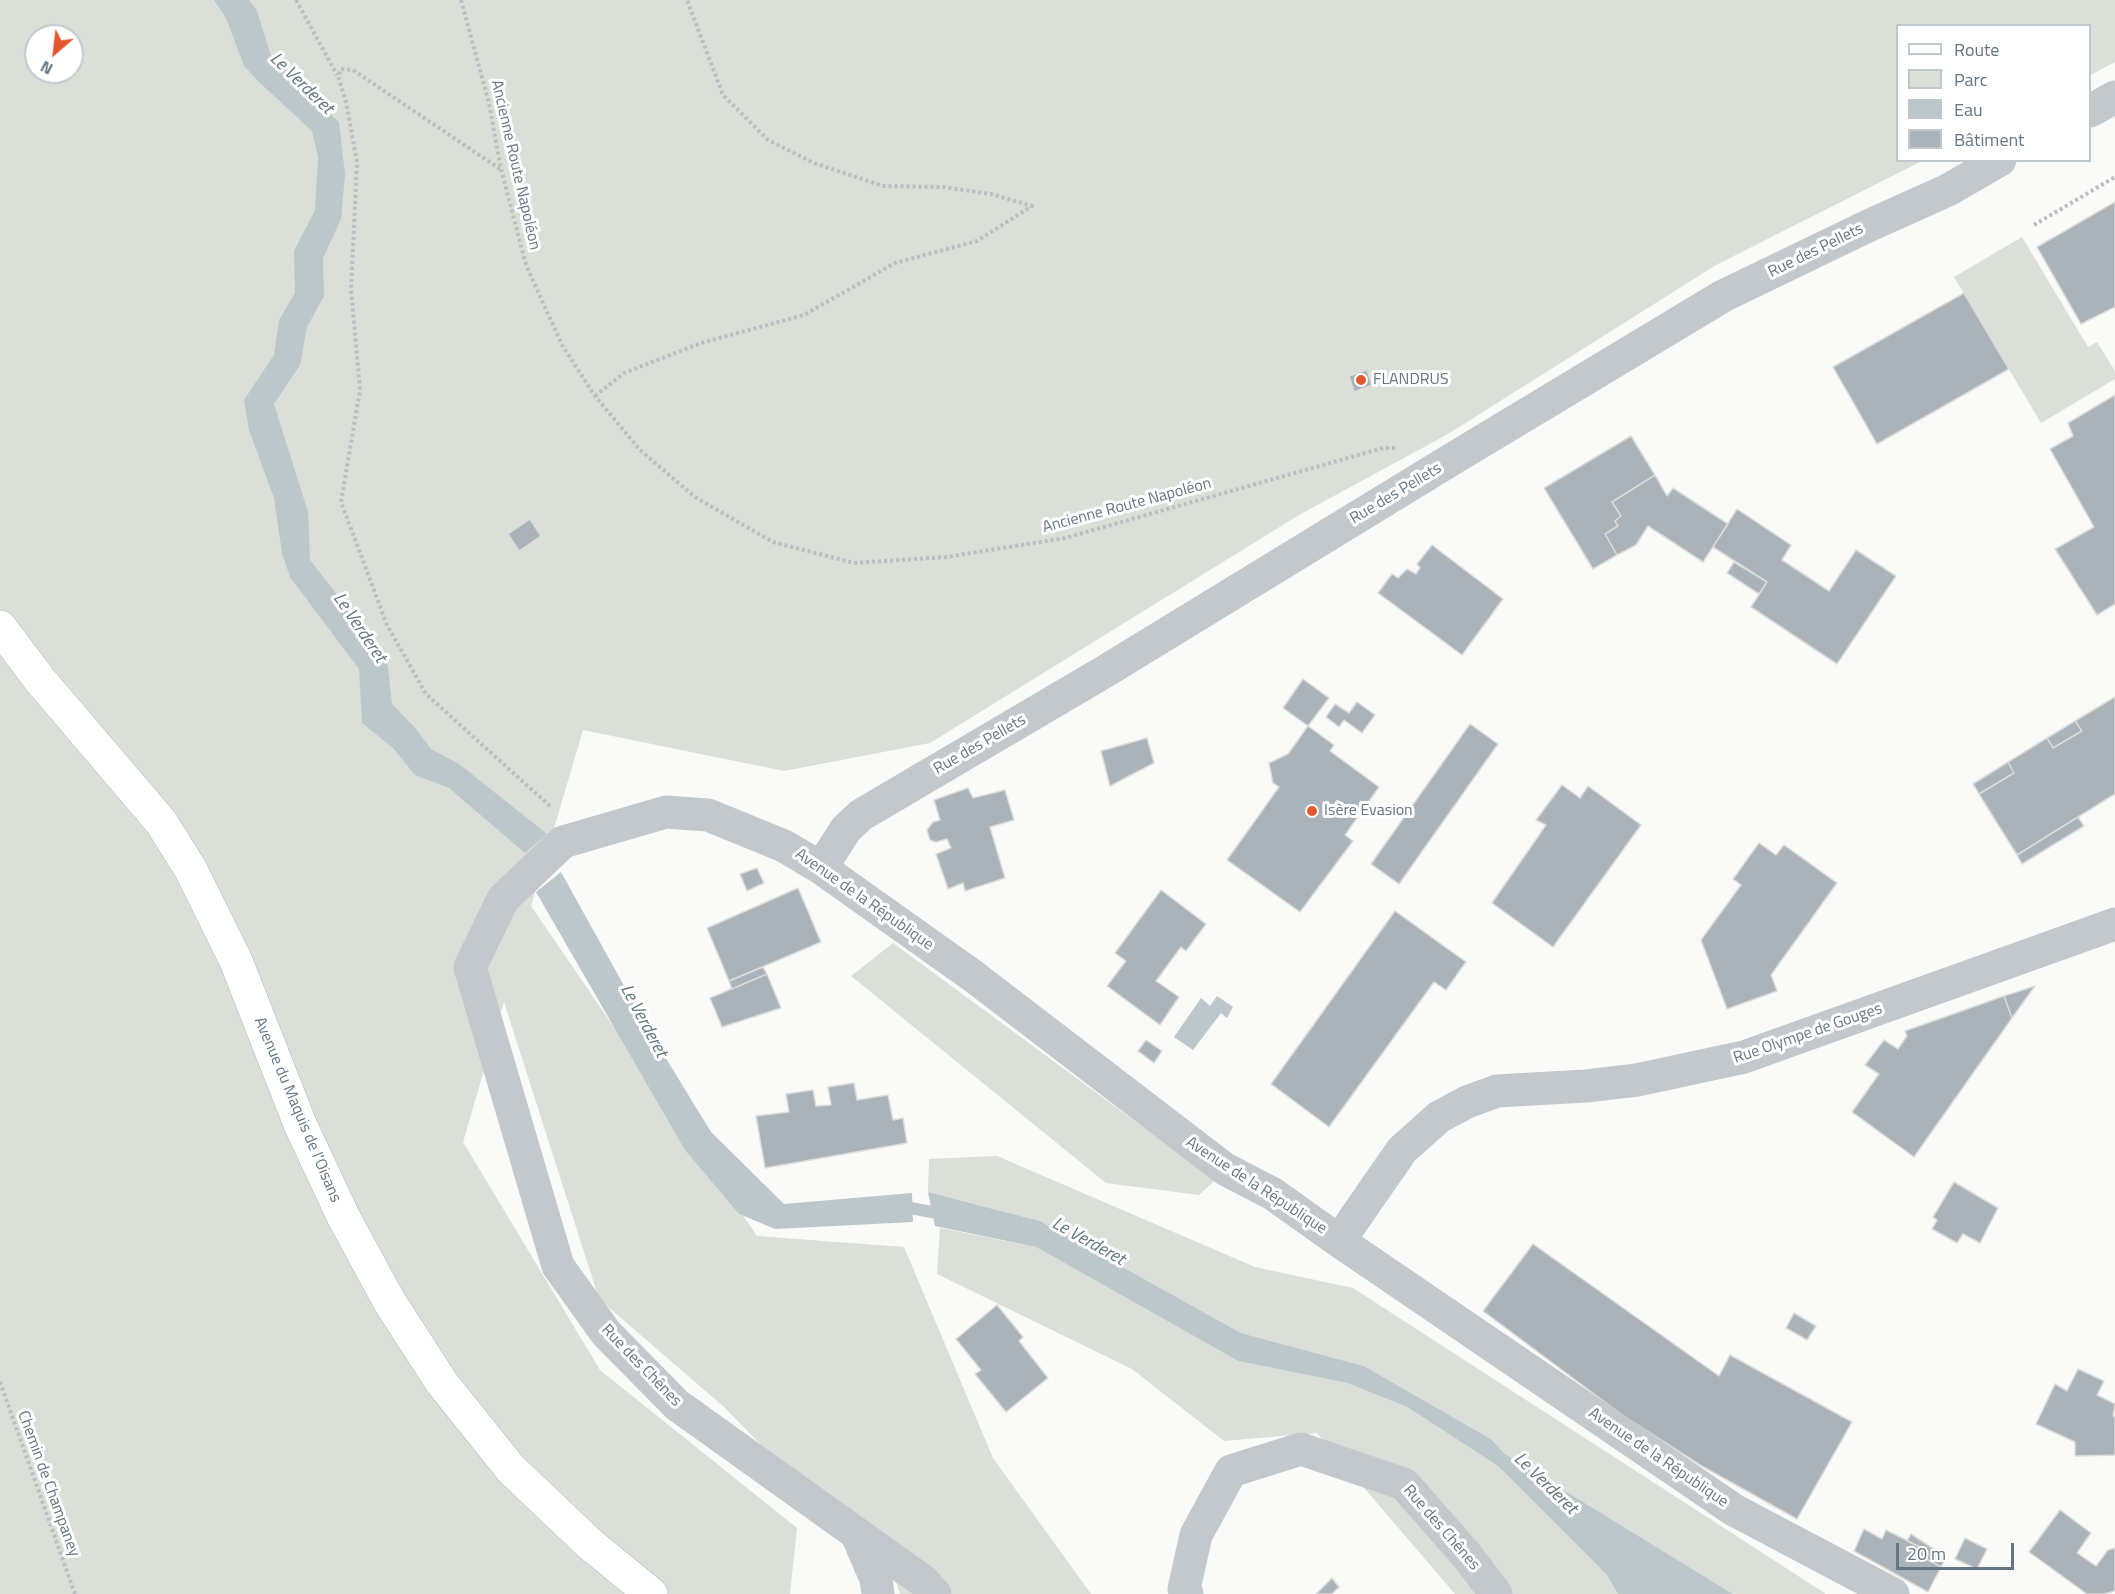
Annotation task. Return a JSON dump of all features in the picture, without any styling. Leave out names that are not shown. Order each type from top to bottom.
[{"type":"main road","name":"Avenue du Maquis de l'Oisans","points":[[0,627],[40,680],[161,822],[191,870],[236,961],[300,1124],[343,1216],[389,1301],[442,1383],[511,1469],[590,1544],[651,1594]]},
{"type":"street","points":[[2091,110],[2115,97]]},
{"type":"street","name":"Rue des Pellets","points":[[821,868],[846,829],[861,815],[1104,672],[1723,296],[1948,189],[1996,162]]},
{"type":"street","name":"Avenue de la République","points":[[573,839],[666,812],[708,815],[784,846],[821,868],[973,976],[1225,1169],[1274,1194],[1339,1241],[1734,1510],[1893,1594]]},
{"type":"street","name":"Rue des Chênes","points":[[573,839],[502,899],[470,967],[558,1266],[606,1333],[677,1405],[923,1581],[935,1594]]},
{"type":"street","name":"Rue Olympe de Gouges","points":[[1339,1241],[1402,1150],[1439,1117],[1467,1102],[1497,1091],[1586,1086],[1637,1080],[1744,1057],[2115,924]]},
{"type":"street","name":"Rue des Chênes","points":[[1187,1594],[1184,1588],[1196,1535],[1231,1471],[1301,1449],[1404,1484],[1468,1557],[1496,1594]]},
{"type":"street","points":[[857,1535],[876,1579],[878,1594]]},
{"type":"path","points":[[296,0],[338,76],[346,102],[357,162],[351,289],[360,390],[341,502],[387,625],[426,694],[573,839]]},
{"type":"path","name":"Ancienne Route Napoléon","points":[[461,0],[489,103],[501,169],[526,265],[562,345],[595,396],[640,450],[695,497],[773,542],[854,563],[946,557],[1065,538],[1383,448],[1410,447],[1454,458]]},
{"type":"path","points":[[595,396],[624,373],[701,343],[804,315],[895,263],[977,241],[1032,206],[991,194],[943,188],[883,186],[814,164],[768,140],[723,95],[687,0]]},
{"type":"path","points":[[338,76],[341,69],[352,70],[501,169]]},
{"type":"path","points":[[2034,225],[2115,177]]},
{"type":"path","name":"Chemin de Champaney","points":[[0,1382],[75,1594]]},
{"type":"green space","points":[[0,0],[2115,0],[2115,62],[2091,74],[2091,24],[1896,24],[1896,162],[1920,162],[1716,265],[1448,434],[1299,515],[930,743],[784,771],[583,730],[531,906],[757,1236],[904,1247],[993,1458],[1091,1594],[900,1594],[897,1584],[724,1407],[599,1299],[504,1002],[463,1142],[600,1370],[797,1528],[790,1594],[0,1594]]},
{"type":"green space","points":[[2022,237],[2088,347],[2097,342],[2115,371],[2115,379],[2041,423],[1954,277]]},
{"type":"green space","points":[[893,943],[1215,1180],[1199,1195],[1106,1183],[851,976]]},
{"type":"green space","points":[[997,1156],[1255,1267],[1353,1288],[1826,1594],[1733,1594],[1505,1454],[1491,1439],[1364,1366],[1241,1333],[1040,1221],[928,1192],[929,1159]]},
{"type":"green space","points":[[940,1228],[1036,1247],[1238,1361],[1347,1383],[1407,1407],[1498,1466],[1606,1574],[1618,1594],[1455,1594],[1317,1433],[1224,1441],[1132,1369],[937,1274]]},
{"type":"water","name":"Le Verderet","points":[[214,0],[249,0],[257,11],[271,56],[339,122],[345,174],[341,219],[323,258],[324,296],[307,327],[300,365],[274,404],[308,512],[310,560],[387,659],[392,704],[431,749],[459,764],[547,834],[525,853],[449,788],[415,775],[393,748],[362,723],[359,669],[290,577],[282,553],[274,498],[249,430],[244,400],[274,355],[279,320],[295,293],[294,251],[315,210],[318,157],[312,131],[244,66],[226,18]]},
{"type":"water","points":[[561,872],[648,1029],[711,1132],[784,1204],[912,1193],[913,1222],[775,1229],[739,1214],[685,1150],[536,892]]},
{"type":"water","points":[[1217,996],[1233,1007],[1227,1018],[1221,1013],[1193,1050],[1174,1037],[1201,998],[1210,1006]]},
{"type":"water","points":[[928,1192],[1040,1221],[1241,1333],[1364,1366],[1491,1439],[1505,1454],[1733,1594],[1618,1594],[1606,1574],[1498,1466],[1407,1407],[1347,1383],[1238,1361],[1036,1247],[935,1226]]},
{"type":"building","points":[[2115,202],[2115,307],[2081,324],[2037,247]]},
{"type":"building","points":[[1964,293],[2009,369],[1877,444],[1833,367]]},
{"type":"building","name":"FLANDRUS","points":[[1367,370],[1372,385],[1354,392],[1349,376]]},
{"type":"building","points":[[2115,395],[2115,604],[2097,615],[2055,549],[2094,527],[2050,449],[2073,436],[2068,423]]},
{"type":"building","points":[[1631,436],[1655,475],[1612,502],[1621,516],[1615,521],[1618,526],[1605,534],[1617,555],[1593,569],[1544,488]]},
{"type":"building","points":[[1655,475],[1667,496],[1673,488],[1728,524],[1703,562],[1648,526],[1636,545],[1617,555],[1605,534],[1618,526],[1615,521],[1621,516],[1612,502]]},
{"type":"building","points":[[1737,509],[1791,545],[1782,560],[1829,591],[1856,550],[1896,576],[1837,664],[1751,607],[1767,582],[1713,547]]},
{"type":"building","points":[[530,519],[541,536],[519,551],[508,534]]},
{"type":"building","points":[[1432,545],[1503,599],[1462,655],[1378,593],[1392,574],[1398,578],[1407,569],[1416,574],[1420,568],[1417,564]]},
{"type":"building","points":[[1734,562],[1767,582],[1759,594],[1727,573]]},
{"type":"building","points":[[1303,679],[1329,698],[1308,726],[1283,708]]},
{"type":"building","points":[[2115,697],[2115,794],[2017,855],[1979,794],[2014,773],[2008,762],[2047,738],[2053,748],[2082,731],[2075,721]]},
{"type":"building","points":[[1357,702],[1375,715],[1362,733],[1344,720],[1339,727],[1326,717],[1335,704],[1349,713]]},
{"type":"building","points":[[2075,721],[2082,731],[2053,748],[2047,738]]},
{"type":"building","points":[[1470,724],[1498,744],[1399,884],[1371,864]]},
{"type":"building","name":"Isère Evasion","points":[[1308,726],[1334,745],[1330,751],[1379,787],[1345,835],[1353,841],[1300,912],[1227,860],[1279,787],[1273,783],[1269,763],[1288,754]]},
{"type":"building","points":[[1147,738],[1154,763],[1110,786],[1101,751]]},
{"type":"building","points":[[2008,762],[2014,773],[1979,794],[1973,784]]},
{"type":"building","points":[[1562,785],[1580,798],[1588,786],[1641,825],[1553,947],[1492,903],[1546,825],[1536,820]]},
{"type":"building","points":[[968,788],[973,798],[1005,790],[1014,820],[990,827],[1005,878],[965,891],[963,883],[948,889],[936,854],[951,848],[947,839],[936,842],[930,840],[927,830],[933,822],[940,820],[934,800]]},
{"type":"building","points":[[2078,817],[2084,826],[2022,864],[2017,855]]},
{"type":"building","points":[[1759,843],[1776,855],[1784,845],[1837,883],[1771,975],[1777,991],[1727,1009],[1701,940],[1741,885],[1733,879]]},
{"type":"building","points":[[757,868],[764,883],[747,891],[740,874]]},
{"type":"building","points":[[798,888],[821,942],[729,981],[707,928]]},
{"type":"building","points":[[1161,890],[1206,924],[1186,951],[1181,947],[1156,981],[1179,997],[1160,1025],[1107,986],[1126,961],[1115,953]]},
{"type":"building","points":[[1395,911],[1466,962],[1446,990],[1434,982],[1329,1127],[1271,1084]]},
{"type":"building","points":[[763,967],[767,974],[732,989],[729,981]]},
{"type":"building","points":[[767,974],[781,1008],[722,1027],[710,998]]},
{"type":"building","points":[[2035,986],[2012,1018],[2004,996]]},
{"type":"building","points":[[2004,996],[2012,1018],[1914,1157],[1852,1112],[1879,1074],[1865,1065],[1884,1040],[1898,1049],[1907,1036],[1905,1031]]},
{"type":"building","points":[[1146,1040],[1162,1051],[1154,1063],[1138,1051]]},
{"type":"building","points":[[854,1083],[857,1100],[888,1095],[893,1120],[903,1118],[907,1143],[765,1168],[756,1116],[789,1112],[786,1094],[813,1090],[816,1106],[831,1105],[828,1087]]},
{"type":"building","points":[[1954,1182],[1998,1208],[1980,1243],[1963,1234],[1957,1243],[1932,1229],[1937,1220],[1933,1217]]},
{"type":"building","points":[[1533,1244],[1719,1376],[1730,1355],[1852,1422],[1797,1519],[1700,1465],[1625,1417],[1483,1311]]},
{"type":"building","points":[[997,1305],[1023,1337],[1019,1341],[1048,1378],[1006,1412],[975,1374],[981,1370],[956,1339]]},
{"type":"building","points":[[1794,1313],[1816,1326],[1807,1340],[1786,1328]]},
{"type":"building","points":[[2078,1369],[2104,1381],[2097,1395],[2115,1404],[2113,1416],[2115,1417],[2115,1455],[2075,1456],[2075,1442],[2036,1424],[2055,1384],[2067,1391]]},
{"type":"building","points":[[2060,1510],[2091,1533],[2077,1553],[2096,1566],[2108,1550],[2115,1548],[2115,1591],[2104,1594],[2087,1594],[2029,1552]]},
{"type":"building","points":[[1864,1529],[1882,1539],[1886,1530],[1922,1548],[1919,1555],[1941,1567],[1928,1592],[1854,1551]]},
{"type":"building","points":[[1911,1534],[1946,1557],[1941,1567],[1919,1555],[1922,1548],[1907,1541]]},
{"type":"building","points":[[1965,1538],[1987,1549],[1977,1569],[1955,1559]]},
{"type":"building","points":[[1332,1578],[1339,1587],[1332,1594],[1316,1594]]},
{"type":"waterway","name":"Le Verderet","points":[[897,1209],[910,1208],[948,1215]]},
{"type":"place","name":"FLANDRUS","points":[[1361,380]]},
{"type":"place","name":"Isère Evasion","points":[[1312,811]]}]
